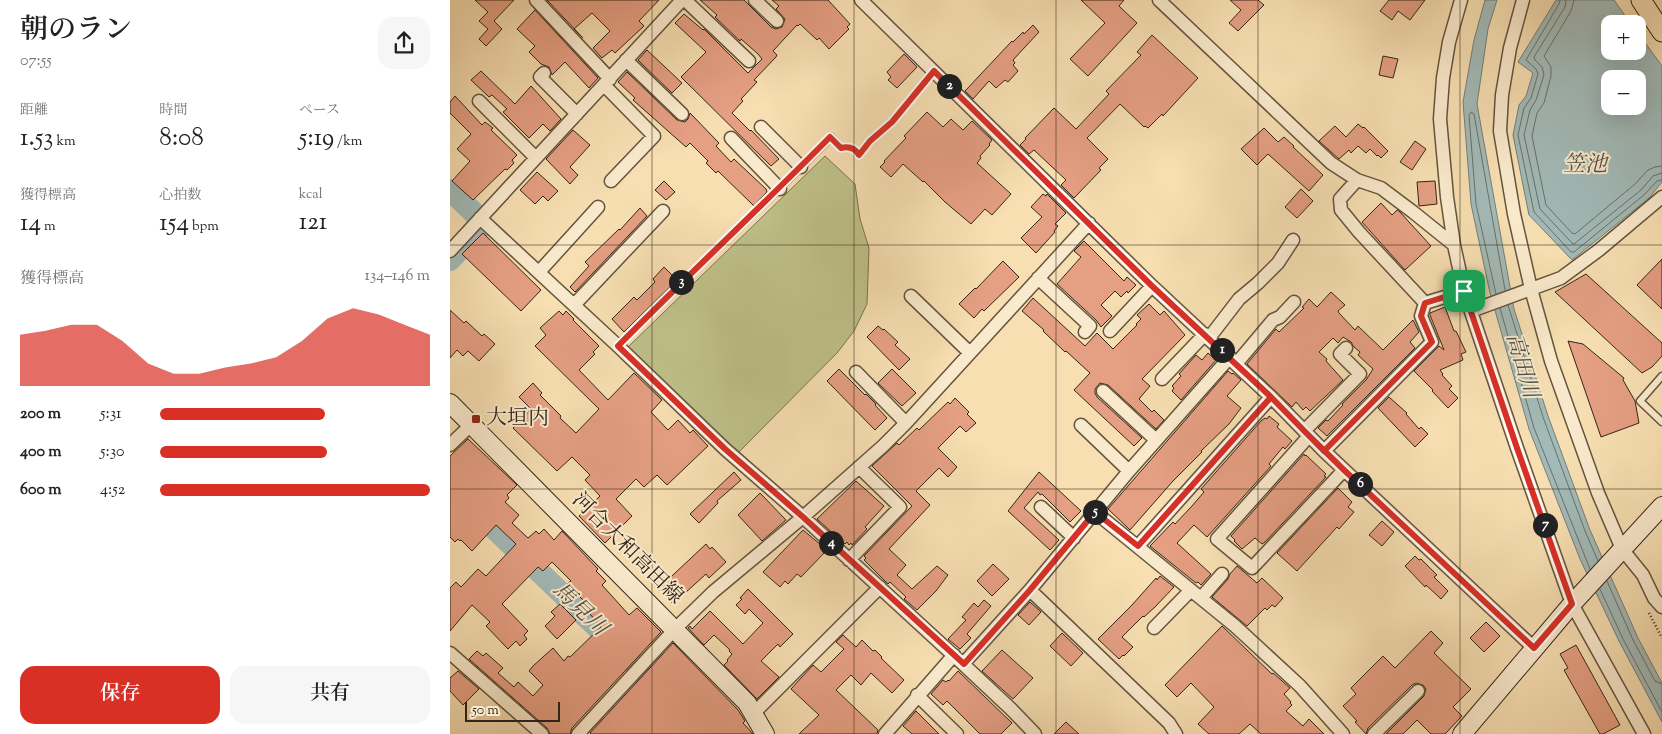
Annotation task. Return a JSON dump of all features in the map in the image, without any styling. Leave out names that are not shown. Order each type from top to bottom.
[{"type":"main road","points":[[1641,0],[1662,32]]},
{"type":"main road","name":"河合大和高田線","points":[[450,403],[747,703],[765,734]]},
{"type":"main road","points":[[1462,734],[1575,601],[1662,506]]},
{"type":"street","points":[[536,0],[654,136],[611,181]]},
{"type":"street","points":[[450,251],[626,60],[684,0],[749,61]]},
{"type":"street","points":[[755,0],[777,21]]},
{"type":"street","points":[[861,0],[1152,286],[1233,360],[1306,434],[1534,648]]},
{"type":"street","points":[[1159,0],[1331,164],[1357,180],[1381,188],[1454,246]]},
{"type":"street","points":[[1461,0],[1449,42],[1443,78],[1440,119],[1447,196],[1454,246],[1464,291],[1517,448],[1575,601],[1644,734]]},
{"type":"street","points":[[1523,0],[1510,48],[1502,95],[1500,131],[1529,290],[1551,361],[1620,552],[1643,575],[1654,598],[1662,607]]},
{"type":"street","points":[[626,60],[682,114]]},
{"type":"street","points":[[544,72],[540,77],[577,114]]},
{"type":"street","points":[[479,101],[536,158]]},
{"type":"street","points":[[761,127],[801,167]]},
{"type":"street","points":[[731,138],[780,189]]},
{"type":"street","points":[[1357,180],[1340,198],[1341,210],[1425,303]]},
{"type":"street","points":[[1471,311],[1562,278],[1600,250],[1662,197]]},
{"type":"street","points":[[539,272],[598,207]]},
{"type":"street","points":[[574,305],[663,210]]},
{"type":"street","points":[[480,218],[618,346],[725,449],[803,517],[964,664],[1034,734]]},
{"type":"street","points":[[578,734],[675,629],[713,592],[803,517],[906,423],[1089,223]]},
{"type":"street","points":[[1162,379],[1207,336],[1239,299],[1258,284],[1278,263],[1293,240]]},
{"type":"street","points":[[1038,278],[1090,326],[1085,332]]},
{"type":"street","points":[[1110,331],[1152,286]]},
{"type":"street","points":[[1425,303],[1464,291]]},
{"type":"street","points":[[911,296],[970,353]]},
{"type":"street","points":[[964,664],[1030,590],[1156,440],[1273,320],[1280,317],[1294,302]]},
{"type":"street","points":[[1324,451],[1432,342],[1421,316],[1425,303]]},
{"type":"street","points":[[1344,470],[1252,568],[1217,539],[1306,434],[1360,374],[1340,354],[1346,348]]},
{"type":"street","points":[[856,372],[906,423]]},
{"type":"street","points":[[1103,391],[1156,440]]},
{"type":"street","points":[[1138,546],[1271,397]]},
{"type":"street","points":[[450,445],[472,424]]},
{"type":"street","points":[[1081,425],[1129,471]]},
{"type":"street","points":[[849,560],[900,507],[859,467]]},
{"type":"street","points":[[1042,507],[1074,538]]},
{"type":"street","points":[[1095,512],[1235,626],[1300,686],[1343,734]]},
{"type":"street","points":[[1154,628],[1222,574]]},
{"type":"street","points":[[753,714],[880,587]]},
{"type":"street","points":[[1030,590],[1169,722],[1176,734]]},
{"type":"street","points":[[450,652],[542,734]]},
{"type":"street","points":[[885,734],[917,695],[954,655]]},
{"type":"street","points":[[1374,734],[1418,691]]},
{"type":"street","points":[[917,695],[957,734]]},
{"type":"lane","points":[[618,346],[677,286],[780,189],[830,137],[841,148],[854,149],[859,155],[870,141],[892,122],[934,71]]},
{"type":"lane","points":[[1662,376],[1640,401],[1662,422]]},
{"type":"green space","points":[[825,156],[855,184],[860,219],[869,248],[867,304],[854,331],[837,353],[739,452],[707,425],[628,347]]},
{"type":"water","name":"高田川","points":[[1485,0],[1497,0],[1488,29],[1477,104],[1514,309],[1548,416],[1590,530],[1638,638],[1662,683],[1662,722],[1619,641],[1580,559],[1529,429],[1490,293],[1471,204],[1463,102],[1474,40]]},
{"type":"water","name":"笠池","points":[[1556,0],[1614,0],[1625,15],[1601,15],[1601,60],[1646,60],[1646,44],[1662,66],[1662,182],[1649,198],[1572,260],[1529,215],[1513,135],[1519,105],[1526,96],[1533,73],[1518,62]]},
{"type":"building","points":[[475,0],[514,0],[494,21],[502,29],[486,46],[479,39],[488,29],[479,21],[488,12]]},
{"type":"building","points":[[547,0],[659,0],[639,21],[644,26],[615,53],[612,50],[602,58],[593,48],[610,31],[592,13],[574,29]]},
{"type":"building","points":[[700,0],[744,0],[771,27],[776,29],[782,27],[785,19],[776,9],[779,6],[772,0],[828,0],[850,24],[847,27],[849,29],[829,49],[819,38],[817,40],[800,24],[797,25],[773,51],[777,55],[776,57],[754,80],[757,82],[741,99],[743,101],[732,113],[779,159],[771,166],[681,77],[706,52],[675,23],[684,14],[704,29],[748,73],[762,59],[741,39],[740,41],[715,17],[717,15]]},
{"type":"building","points":[[1081,0],[1124,0],[1119,6],[1137,23],[1088,76],[1070,59],[1105,23]]},
{"type":"building","points":[[1230,0],[1258,0],[1264,5],[1238,31],[1229,23],[1241,10]]},
{"type":"building","points":[[1389,0],[1425,0],[1410,20],[1398,11],[1392,20],[1380,11]]},
{"type":"building","points":[[535,10],[598,78],[589,88],[565,62],[552,75],[549,67],[541,64],[529,52],[535,46],[517,29]]},
{"type":"building","points":[[1033,25],[1039,32],[1013,60],[1015,63],[1013,65],[1018,71],[1008,82],[1005,80],[996,88],[989,81],[973,99],[965,91],[1012,41],[1023,32],[1024,34]]},
{"type":"building","points":[[1152,35],[1198,78],[1163,116],[1162,114],[1148,128],[1144,127],[1120,104],[1087,138],[1108,159],[1099,168],[1101,170],[1074,198],[1061,185],[1066,180],[1034,150],[1029,154],[1020,145],[1054,108],[1076,129],[1109,94],[1106,91],[1141,55],[1137,52]]},
{"type":"building","points":[[647,50],[682,83],[672,93],[638,60]]},
{"type":"building","points":[[904,54],[917,67],[897,88],[888,80],[891,77],[887,72]]},
{"type":"building","points":[[1383,56],[1398,59],[1393,78],[1379,75]]},
{"type":"building","points":[[481,71],[515,104],[531,86],[561,119],[550,131],[543,124],[529,138],[503,112],[507,109],[492,95],[489,97],[471,80]]},
{"type":"building","points":[[627,72],[677,120],[685,122],[690,113],[719,143],[716,146],[731,162],[734,159],[766,189],[767,192],[754,206],[718,171],[716,173],[706,163],[708,161],[690,143],[686,147],[633,100],[635,98],[618,82]]},
{"type":"building","points":[[455,96],[482,125],[485,122],[493,128],[491,130],[517,155],[512,160],[514,163],[507,170],[505,169],[473,200],[452,181],[470,161],[457,149],[471,134],[450,113],[450,102]]},
{"type":"building","points":[[927,112],[943,127],[951,119],[963,130],[972,121],[992,140],[977,163],[1011,194],[992,215],[985,209],[971,224],[903,164],[891,177],[880,167],[906,138],[904,136]]},
{"type":"building","points":[[1358,124],[1364,127],[1388,151],[1381,158],[1370,149],[1366,153],[1358,146],[1351,153],[1349,150],[1339,159],[1319,141],[1335,126],[1346,137]]},
{"type":"building","points":[[1264,128],[1278,142],[1284,137],[1323,175],[1309,191],[1268,154],[1257,165],[1241,149]]},
{"type":"building","points":[[573,130],[590,145],[570,167],[578,175],[570,184],[546,159]]},
{"type":"building","points":[[1415,141],[1426,149],[1412,170],[1400,162]]},
{"type":"building","points":[[537,172],[558,191],[548,201],[543,196],[535,204],[520,190]]},
{"type":"building","points":[[664,181],[675,192],[666,200],[655,190]]},
{"type":"building","points":[[1435,181],[1437,204],[1419,206],[1417,182]]},
{"type":"building","points":[[1301,189],[1313,201],[1297,218],[1285,207]]},
{"type":"building","points":[[1043,194],[1046,196],[1047,194],[1066,213],[1055,224],[1058,226],[1055,232],[1036,253],[1021,238],[1042,217],[1031,207]]},
{"type":"building","points":[[1381,203],[1392,215],[1397,210],[1399,211],[1431,246],[1405,270],[1362,222]]},
{"type":"building","points":[[640,208],[647,216],[575,292],[570,287],[589,266],[585,262],[620,230]]},
{"type":"building","points":[[483,233],[541,290],[521,311],[462,254]]},
{"type":"building","points":[[1084,241],[1124,281],[1127,277],[1136,285],[1121,297],[1115,291],[1101,305],[1112,316],[1101,327],[1096,320],[1057,284],[1081,257],[1074,251]]},
{"type":"building","points":[[1662,259],[1662,309],[1637,285]]},
{"type":"building","points":[[1003,261],[1019,277],[984,311],[982,309],[974,318],[959,304]]},
{"type":"building","points":[[664,267],[677,280],[624,332],[612,319],[634,297],[637,300],[655,282],[653,279]]},
{"type":"building","points":[[1586,274],[1662,343],[1662,356],[1652,367],[1642,373],[1555,292]]},
{"type":"building","points":[[1331,292],[1345,305],[1338,311],[1339,313],[1355,330],[1358,326],[1383,350],[1413,320],[1419,332],[1410,342],[1415,348],[1327,436],[1318,428],[1326,420],[1328,421],[1343,405],[1366,380],[1373,369],[1358,355],[1360,352],[1351,342],[1343,337],[1338,343],[1333,338],[1319,352],[1327,359],[1326,361],[1343,380],[1310,411],[1306,407],[1303,410],[1296,402],[1292,407],[1247,364],[1276,329],[1279,332],[1304,308],[1302,307],[1309,299],[1317,307]]},
{"type":"building","points":[[1033,298],[1085,346],[1097,333],[1113,349],[1137,325],[1141,319],[1137,315],[1149,304],[1160,315],[1164,311],[1185,335],[1142,379],[1150,386],[1139,399],[1152,412],[1154,410],[1164,420],[1156,429],[1108,385],[1100,383],[1095,389],[1097,397],[1142,438],[1134,446],[1074,390],[1090,373],[1022,311]]},
{"type":"building","points":[[1445,307],[1454,331],[1456,331],[1466,352],[1461,354],[1463,360],[1440,370],[1452,386],[1449,389],[1458,398],[1448,408],[1414,371],[1439,346],[1444,350],[1430,313]]},
{"type":"building","points":[[450,310],[464,323],[466,321],[482,336],[484,334],[495,344],[479,361],[468,351],[463,356],[457,350],[450,358]]},
{"type":"building","points":[[559,311],[563,315],[566,311],[599,346],[593,352],[595,354],[579,370],[608,400],[634,373],[662,400],[651,412],[668,430],[678,420],[690,433],[693,430],[708,446],[667,485],[657,475],[644,487],[636,479],[616,499],[632,516],[605,543],[579,516],[600,496],[585,480],[590,475],[572,457],[557,471],[513,428],[531,409],[519,397],[533,383],[542,393],[540,395],[576,433],[599,409],[535,346],[546,335],[540,328]]},
{"type":"building","points":[[878,326],[898,342],[895,345],[910,359],[899,370],[867,337]]},
{"type":"building","points":[[1568,341],[1583,344],[1624,378],[1623,380],[1635,401],[1639,423],[1601,437]]},
{"type":"building","points":[[1208,353],[1216,360],[1181,400],[1172,391],[1174,388],[1172,386],[1181,376],[1179,374],[1196,355],[1202,360]]},
{"type":"building","points":[[839,369],[876,404],[887,418],[875,430],[827,381]]},
{"type":"building","points":[[892,369],[916,393],[902,406],[878,383]]},
{"type":"building","points":[[1228,371],[1241,380],[1227,396],[1241,408],[1229,424],[1201,451],[1130,530],[1108,509]]},
{"type":"building","points":[[1389,397],[1407,413],[1419,429],[1421,427],[1428,434],[1415,447],[1378,408]]},
{"type":"building","points":[[955,398],[969,412],[967,414],[976,423],[966,432],[960,426],[938,448],[957,467],[948,477],[939,468],[916,491],[930,505],[889,549],[906,565],[897,575],[912,589],[937,566],[948,575],[936,591],[917,610],[904,599],[906,597],[890,582],[888,584],[864,560],[866,558],[864,556],[912,506],[872,466],[897,443],[899,445],[917,428],[919,430],[948,402],[950,404]]},
{"type":"building","points":[[1269,416],[1279,424],[1277,427],[1292,441],[1285,449],[1283,447],[1269,464],[1271,466],[1207,537],[1194,525],[1177,543],[1211,574],[1201,585],[1198,582],[1196,583],[1150,546],[1173,522],[1175,524],[1192,506],[1204,492],[1201,489],[1261,421]]},
{"type":"building","points":[[468,439],[517,485],[507,495],[509,498],[505,502],[519,515],[512,523],[528,538],[536,531],[539,534],[544,529],[554,540],[562,531],[598,569],[596,571],[606,581],[602,585],[629,615],[637,608],[661,632],[572,728],[570,734],[550,734],[547,728],[469,659],[477,651],[483,656],[486,653],[503,668],[498,673],[514,687],[518,682],[533,696],[543,685],[529,671],[533,666],[553,648],[564,661],[601,627],[590,614],[593,610],[567,584],[571,581],[552,562],[543,571],[538,567],[502,604],[528,631],[524,635],[527,639],[520,646],[516,641],[508,649],[486,626],[490,622],[472,605],[450,631],[450,588],[456,582],[461,587],[478,569],[486,576],[516,544],[496,525],[472,551],[461,540],[458,539],[455,542],[450,537],[450,456]]},
{"type":"building","points":[[1304,454],[1326,474],[1324,476],[1326,477],[1265,542],[1262,544],[1255,538],[1242,549],[1231,536]]},
{"type":"building","points":[[734,472],[741,480],[717,501],[718,503],[699,523],[690,514]]},
{"type":"building","points":[[1039,472],[1081,511],[1070,522],[1038,492],[1024,508],[1059,540],[1050,550],[1008,511]]},
{"type":"building","points":[[856,481],[884,506],[865,527],[867,529],[852,545],[851,543],[849,545],[847,542],[845,544],[817,519]]},
{"type":"building","points":[[1338,488],[1352,502],[1348,507],[1354,512],[1339,529],[1337,527],[1297,571],[1277,553]]},
{"type":"building","points":[[760,493],[786,520],[762,541],[738,515]]},
{"type":"building","points":[[1382,521],[1394,532],[1382,546],[1369,535]]},
{"type":"building","points":[[803,530],[827,550],[801,577],[797,574],[788,584],[785,581],[780,587],[763,572]]},
{"type":"building","points":[[706,544],[710,549],[712,547],[726,562],[709,578],[706,574],[673,604],[658,589]]},
{"type":"building","points":[[1415,556],[1419,560],[1421,559],[1437,575],[1434,577],[1448,591],[1441,599],[1426,585],[1425,587],[1405,566]]},
{"type":"building","points":[[993,564],[1009,579],[992,596],[977,581]]},
{"type":"building","points":[[1237,566],[1257,583],[1262,578],[1283,598],[1275,607],[1272,605],[1267,610],[1265,608],[1247,626],[1212,597]]},
{"type":"building","points":[[1160,576],[1174,587],[1122,637],[1133,647],[1119,659],[1098,639]]},
{"type":"building","points":[[748,589],[793,634],[780,647],[778,644],[761,661],[779,677],[757,699],[724,665],[732,654],[730,650],[714,635],[704,645],[688,628],[690,626],[692,629],[710,611],[743,644],[763,623],[749,609],[745,614],[736,605]]},
{"type":"building","points":[[984,600],[991,606],[967,634],[971,638],[960,649],[948,639],[966,620],[962,617],[974,603],[978,607]]},
{"type":"building","points":[[1030,602],[1041,612],[1029,625],[1018,615]]},
{"type":"building","points":[[560,604],[576,620],[557,639],[545,626],[555,616],[551,612]]},
{"type":"building","points":[[1486,622],[1500,636],[1484,652],[1470,638]]},
{"type":"building","points":[[1222,626],[1272,674],[1290,688],[1284,694],[1292,705],[1286,711],[1303,726],[1309,719],[1324,734],[1261,734],[1250,724],[1239,734],[1209,734],[1198,724],[1214,707],[1191,683],[1177,697],[1165,685]]},
{"type":"building","points":[[1431,631],[1443,643],[1434,653],[1471,689],[1453,707],[1462,716],[1445,734],[1431,734],[1417,720],[1403,734],[1386,734],[1424,696],[1426,689],[1423,685],[1416,683],[1368,728],[1366,734],[1343,706],[1356,694],[1351,688],[1383,656],[1395,668]]},
{"type":"building","points":[[1062,633],[1083,653],[1071,666],[1050,646]]},
{"type":"building","points":[[843,635],[856,647],[862,640],[873,651],[875,650],[904,680],[892,693],[871,673],[861,685],[851,675],[836,690],[878,730],[877,734],[799,734],[819,715],[791,689],[813,665],[821,672],[844,649],[836,642]]},
{"type":"building","points":[[673,643],[738,710],[745,721],[743,723],[753,734],[591,734],[590,733]]},
{"type":"building","points":[[1576,645],[1620,725],[1603,734],[1600,734],[1564,670],[1568,668],[1560,654]]},
{"type":"building","points":[[1002,650],[1033,678],[1013,699],[982,671]]},
{"type":"building","points":[[458,671],[479,689],[463,705],[450,691],[450,678]]},
{"type":"building","points":[[958,671],[1012,723],[1001,734],[980,734],[947,701],[943,705],[931,694],[943,680],[949,681]]},
{"type":"building","points":[[916,711],[939,734],[912,734],[903,726]]},
{"type":"building","points":[[1066,722],[1079,734],[1054,734]]},
{"type":"waterway","name":"馬見川","points":[[450,190],[477,216]]},
{"type":"waterway","name":"馬見川","points":[[450,260],[479,229]]},
{"type":"waterway","name":"馬見川","points":[[450,486],[657,685]]},
{"type":"place","name":"大垣内","points":[[476,419]]},
{"type":"route","points":[[1464,291],[1425,303],[1421,316],[1432,342],[1374,402],[1368,404],[1324,451],[1271,397],[1230,357],[1152,286],[934,71],[892,122],[870,141],[859,155],[854,149],[848,147],[841,148],[830,137],[780,189],[677,286],[618,346],[725,449],[803,517],[964,664],[1030,590],[1095,512],[1138,546],[1271,397],[1304,431],[1324,451],[1534,648],[1572,604],[1464,291]]}]
